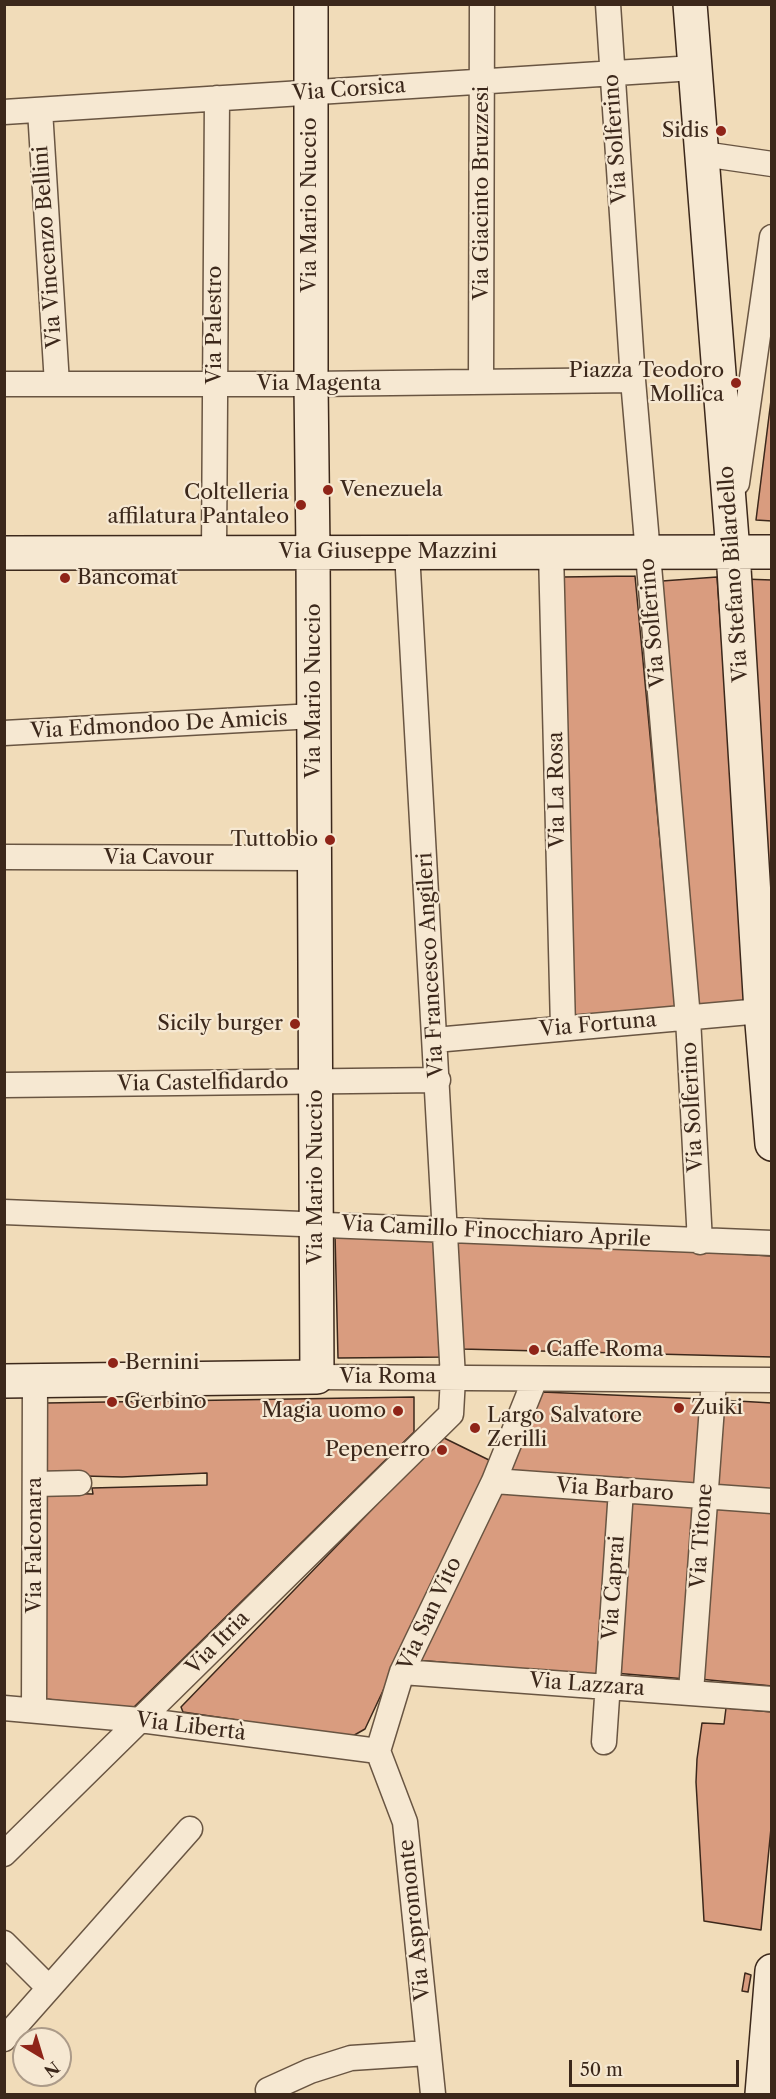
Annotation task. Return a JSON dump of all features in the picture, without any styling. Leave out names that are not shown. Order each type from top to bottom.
[{"type":"main road","name":"Via Mario Nuccio","points":[[310,4],[310,384],[314,552],[317,1377]]},
{"type":"main road","name":"Via Stefano Bilardello","points":[[690,4],[732,541],[771,1144]]},
{"type":"main road","name":"Via Giuseppe Mazzini","points":[[4,553],[647,552],[732,541],[771,552]]},
{"type":"main road","name":"Via Roma","points":[[20,1380],[317,1377]]},
{"type":"main road","points":[[762,2094],[771,1971]]},
{"type":"street","name":"Via Giacinto Bruzzesi","points":[[481,382],[482,4]]},
{"type":"street","name":"Via Solferino","points":[[608,4],[633,380],[688,1017],[700,1242]]},
{"type":"street","name":"Via Corsica","points":[[4,112],[694,68]]},
{"type":"street","name":"Via Palestro","points":[[214,552],[217,98]]},
{"type":"street","name":"Via Vincenzo Bellini","points":[[40,110],[57,384]]},
{"type":"street","points":[[703,154],[771,164]]},
{"type":"street","points":[[732,541],[771,237]]},
{"type":"street","name":"Via Magenta","points":[[4,384],[310,384],[633,380]]},
{"type":"street","name":"Via Francesco Angileri","points":[[407,552],[453,1378]]},
{"type":"street","name":"Via La Rosa","points":[[551,552],[563,1028]]},
{"type":"street","name":"Via Edmondoo De Amicis","points":[[4,734],[314,716]]},
{"type":"street","name":"Via Cavour","points":[[4,857],[314,858]]},
{"type":"street","name":"Via Fortuna","points":[[435,1040],[761,1011]]},
{"type":"street","name":"Via Castelfidardo","points":[[4,1085],[438,1080]]},
{"type":"street","name":"Via Camillo Finocchiaro Aprile","points":[[4,1212],[700,1242],[771,1243]]},
{"type":"street","name":"Via Roma","points":[[317,1377],[535,1378],[713,1390],[771,1380]]},
{"type":"street","name":"Via Itria","points":[[4,1854],[451,1414],[453,1378]]},
{"type":"street","name":"Via San Vito","points":[[378,1751],[402,1672],[494,1481],[535,1378]]},
{"type":"street","name":"Via Falconara","points":[[20,1380],[34,1484],[34,1710]]},
{"type":"street","name":"Via Titone","points":[[691,1692],[713,1390]]},
{"type":"street","name":"Via Barbaro","points":[[494,1481],[771,1501]]},
{"type":"street","points":[[34,1484],[78,1483]]},
{"type":"street","name":"Via Caprai","points":[[604,1742],[621,1490]]},
{"type":"street","name":"Via Lazzara","points":[[402,1672],[771,1699]]},
{"type":"street","name":"Via Libertà","points":[[4,1708],[140,1720],[378,1751]]},
{"type":"street","name":"Via Aspromonte","points":[[378,1751],[405,1822],[433,2094]]},
{"type":"street","points":[[4,2038],[190,1829]]},
{"type":"street","points":[[4,1943],[49,1988]]},
{"type":"street","points":[[268,2090],[309,2071],[351,2058],[428,2053]]},
{"type":"building","points":[[772,392],[772,521],[756,520]]},
{"type":"building","points":[[635,576],[676,1011],[574,1019],[562,577]]},
{"type":"building","points":[[717,577],[748,1005],[693,1010],[662,581]]},
{"type":"building","points":[[743,579],[772,580],[772,986]]},
{"type":"building","points":[[335,1234],[439,1239],[446,1357],[338,1358]]},
{"type":"building","points":[[455,1237],[771,1256],[772,1357],[462,1349]]},
{"type":"building","points":[[542,1392],[705,1399],[699,1487],[507,1475]]},
{"type":"building","points":[[414,1397],[414,1432],[132,1709],[46,1699],[46,1493],[93,1494],[92,1488],[207,1485],[207,1473],[122,1477],[47,1475],[46,1403]]},
{"type":"building","points":[[720,1400],[772,1403],[772,1492],[715,1488]]},
{"type":"building","points":[[442,1437],[491,1461],[365,1729],[351,1737],[183,1712],[181,1707]]},
{"type":"building","points":[[498,1489],[612,1497],[600,1675],[415,1660]]},
{"type":"building","points":[[627,1498],[699,1503],[686,1679],[614,1673]]},
{"type":"building","points":[[714,1504],[772,1509],[772,1686],[699,1679]]},
{"type":"building","points":[[726,1708],[772,1712],[772,1818],[761,1930],[704,1921],[696,1782],[697,1759],[702,1723],[724,1724]]},
{"type":"building","points":[[745,1973],[751,1975],[748,1992],[742,1991]]},
{"type":"place","name":"Sidis","points":[[721,131]]},
{"type":"place","name":"Piazza Teodoro Mollica","points":[[736,383]]},
{"type":"place","name":"Venezuela","points":[[328,490]]},
{"type":"place","name":"Coltelleria affilatura Pantaleo","points":[[301,505]]},
{"type":"place","name":"Bancomat","points":[[65,578]]},
{"type":"place","name":"Tuttobio","points":[[330,840]]},
{"type":"place","name":"Sicily burger","points":[[295,1024]]},
{"type":"place","name":"Caffe Roma","points":[[534,1350]]},
{"type":"place","name":"Bernini","points":[[113,1363]]},
{"type":"place","name":"Gerbino","points":[[112,1402]]},
{"type":"place","name":"Zuiki","points":[[679,1408]]},
{"type":"place","name":"Magia uomo","points":[[398,1411]]},
{"type":"place","name":"Largo Salvatore Zerilli","points":[[475,1428]]},
{"type":"place","name":"Pepenerro","points":[[442,1450]]}]
